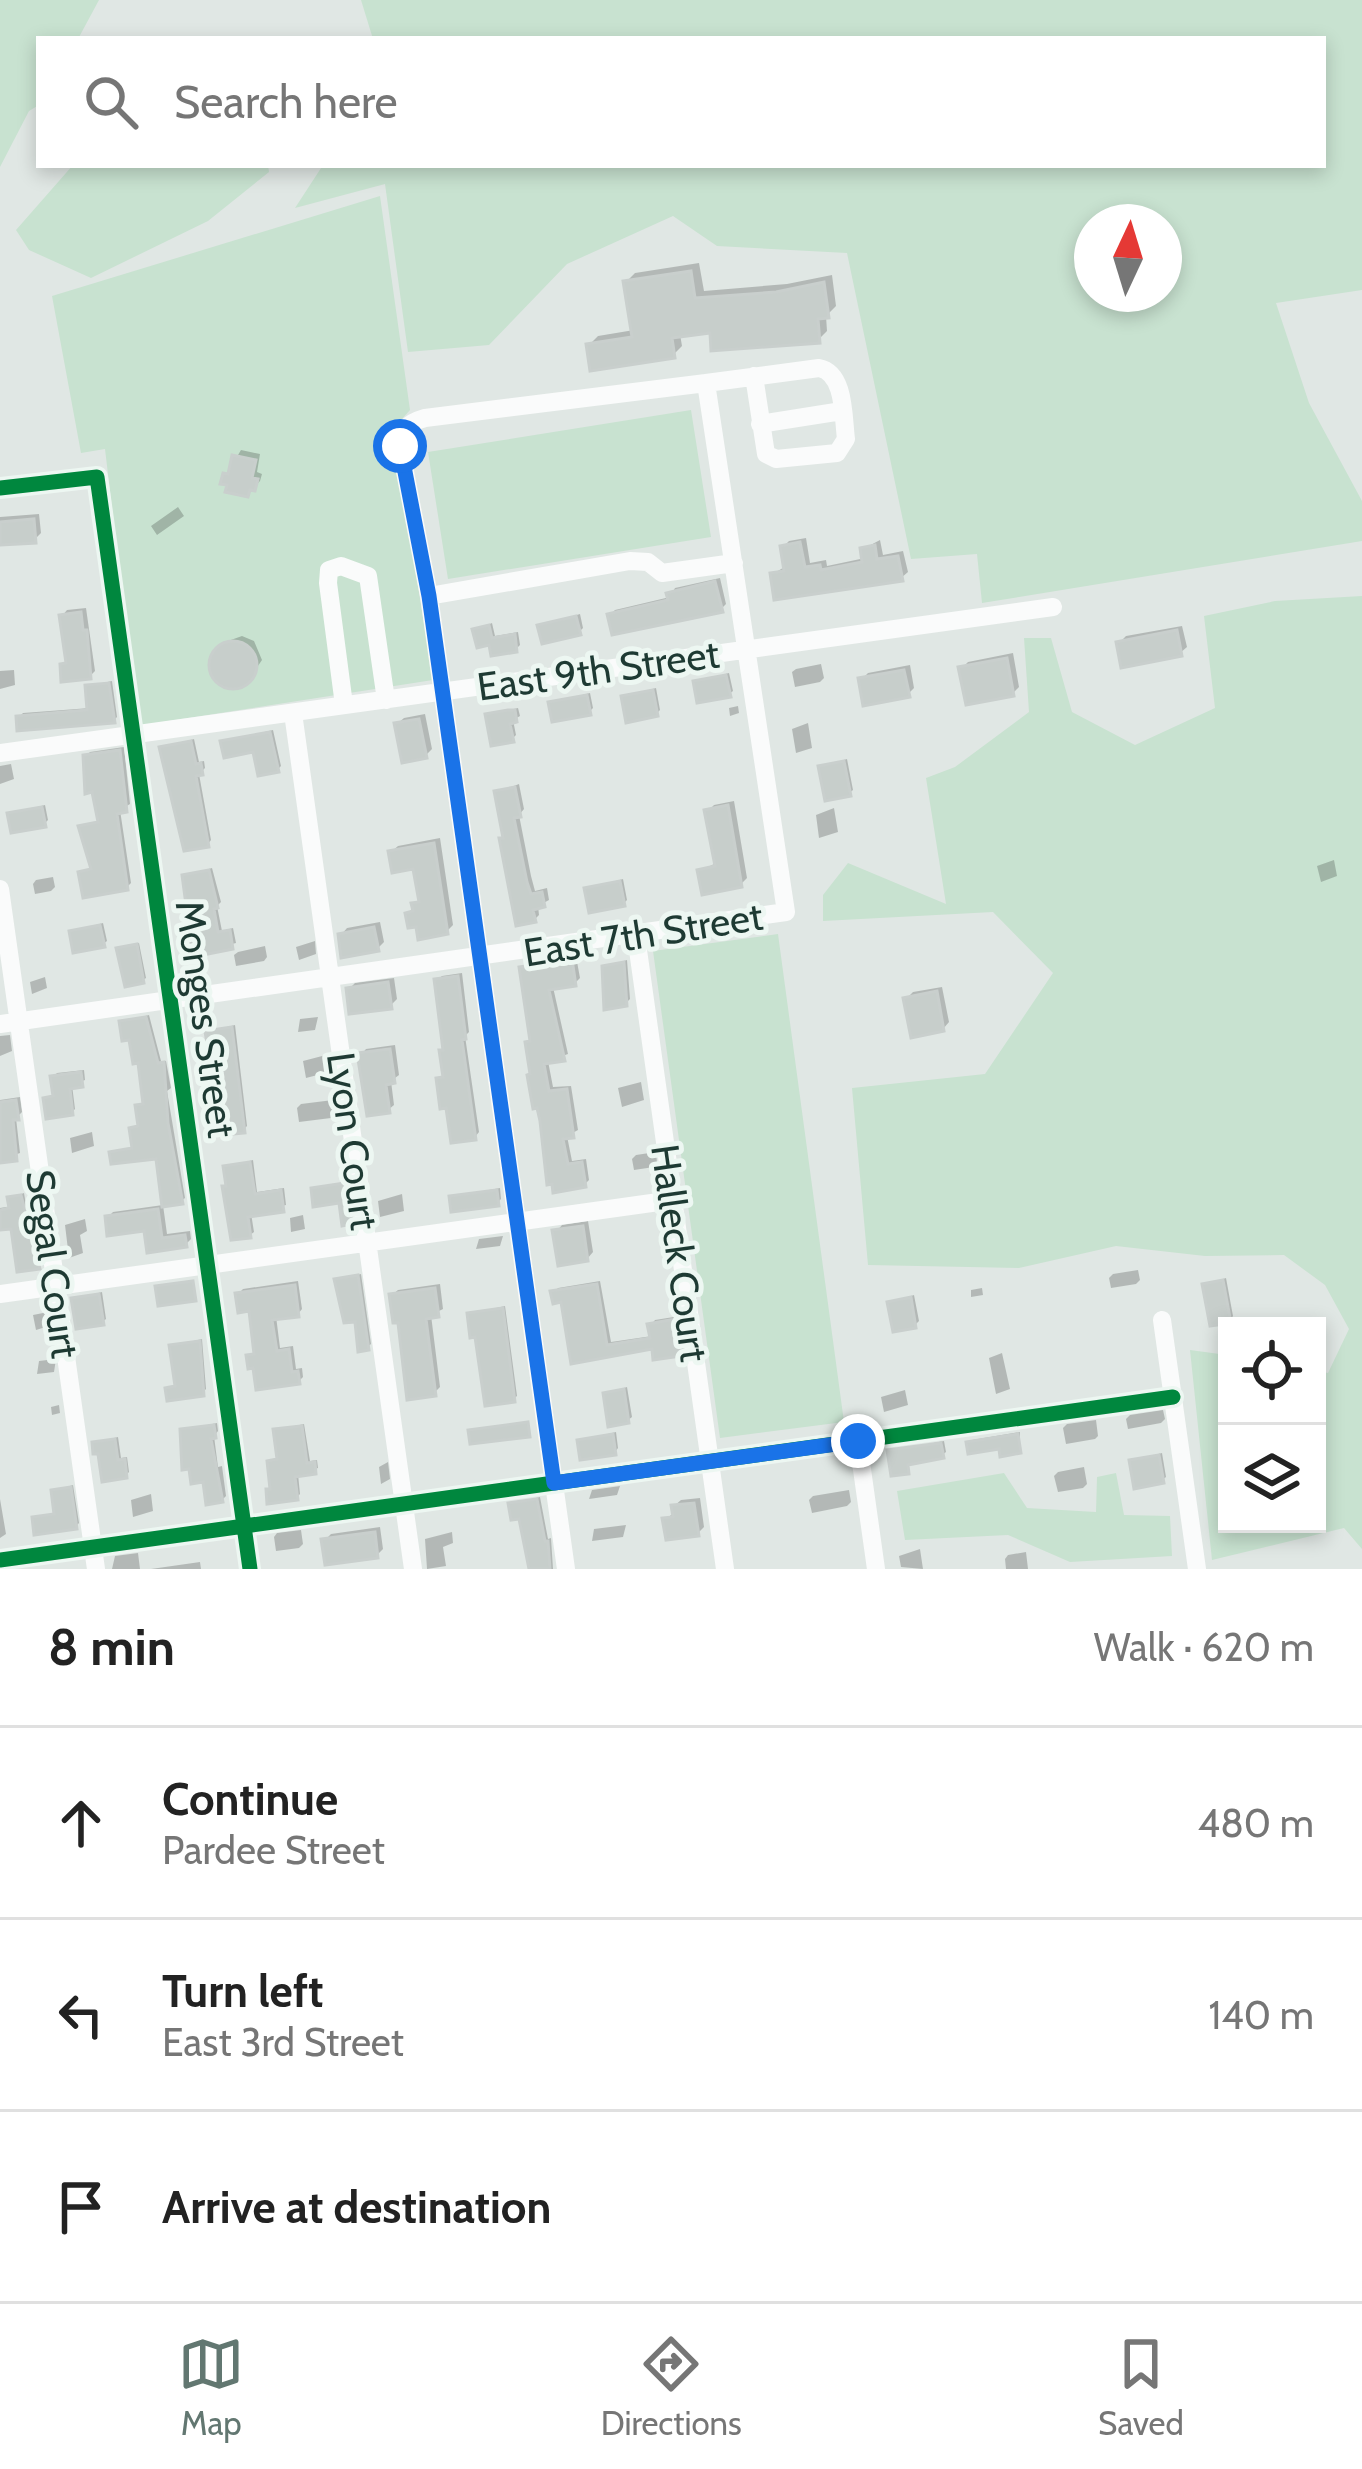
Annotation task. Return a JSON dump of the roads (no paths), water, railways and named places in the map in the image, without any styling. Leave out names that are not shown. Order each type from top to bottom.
[{"type":"street","points":[[566,1569],[429,596],[400,446],[407,426],[425,418],[754,376],[829,370],[836,378],[846,439],[837,453],[776,459],[766,454],[754,376]]},
{"type":"street","points":[[706,383],[747,650]]},
{"type":"street","points":[[760,424],[842,411]]},
{"type":"street","name":"Monges Street","points":[[0,488],[97,477],[250,1569]]},
{"type":"street","points":[[429,596],[630,561],[648,562],[662,573],[734,563]]},
{"type":"street","points":[[344,705],[328,584],[329,570],[341,566],[368,576],[386,700]]},
{"type":"street","name":"East 9th Street","points":[[0,753],[1053,607]]},
{"type":"street","name":"East 7th Street","points":[[9,1023],[786,912],[747,650]]},
{"type":"street","name":"Lyon Court","points":[[292,713],[413,1569]]},
{"type":"street","name":"Segal Court","points":[[0,889],[9,1023],[56,1286],[96,1569]]},
{"type":"street","name":"Halleck Court","points":[[636,936],[724,1569]]},
{"type":"street","points":[[0,1294],[673,1200]]},
{"type":"street","points":[[1162,1320],[1197,1569]]},
{"type":"street","points":[[0,1560],[1173,1397]]},
{"type":"street","points":[[858,1441],[876,1569]]}]
